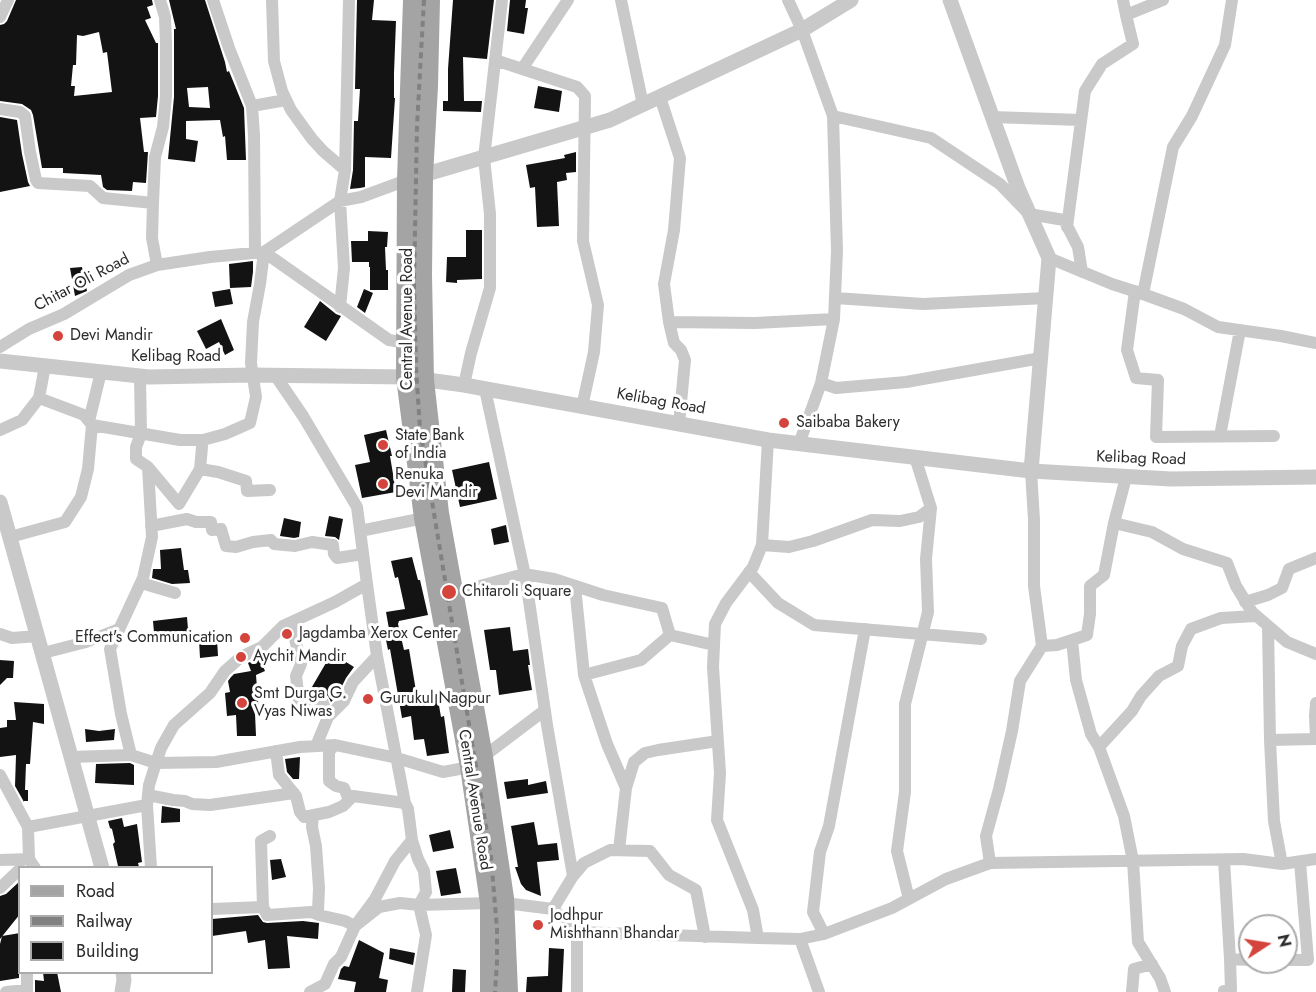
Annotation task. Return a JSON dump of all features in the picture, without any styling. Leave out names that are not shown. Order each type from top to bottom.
[{"type":"main road","name":"Central Avenue Road","points":[[413,0],[415,178],[407,343],[415,378],[424,518],[476,762],[497,903],[490,992]]},
{"type":"main road","points":[[430,0],[428,86],[415,178],[422,275],[415,378],[454,593],[476,762]]},
{"type":"main road","points":[[497,903],[508,992]]},
{"type":"street","points":[[0,17],[8,0]]},
{"type":"street","points":[[157,265],[152,238],[155,158],[163,127],[166,96],[165,17],[160,0]]},
{"type":"street","points":[[39,398],[84,415],[90,423],[180,440],[201,440],[225,434],[250,423],[256,397],[251,363],[253,321],[261,284],[252,106],[213,0]]},
{"type":"street","points":[[272,0],[274,61],[282,91],[291,110],[312,139],[323,152],[345,170]]},
{"type":"street","points":[[340,307],[344,268],[340,201],[345,170],[349,0]]},
{"type":"street","points":[[464,385],[490,288],[490,214],[484,158],[502,0]]},
{"type":"street","points":[[522,69],[568,0]]},
{"type":"street","points":[[621,0],[643,105]]},
{"type":"street","points":[[788,0],[802,30],[833,116],[837,251],[834,319],[821,382],[799,444]]},
{"type":"street","points":[[260,253],[340,201],[361,197],[415,178],[610,120],[802,30],[850,0]]},
{"type":"street","points":[[951,0],[1018,188],[1049,258],[1031,471],[1034,586],[1042,646],[1020,681],[1012,731],[986,837],[990,863]]},
{"type":"street","points":[[1067,226],[1085,91],[1102,64],[1133,44],[1123,0]]},
{"type":"street","points":[[1126,15],[1163,0]]},
{"type":"street","points":[[1232,0],[1225,45],[1192,116],[1173,147],[1126,350],[1136,378],[1158,380],[1156,437],[1274,436]]},
{"type":"street","points":[[495,60],[577,87],[585,96],[584,242],[598,305],[594,352],[582,406]]},
{"type":"street","points":[[660,97],[680,158],[674,230],[664,284],[674,343],[681,350],[685,360],[679,424]]},
{"type":"street","points":[[252,106],[286,100]]},
{"type":"street","points":[[0,109],[20,112],[25,116],[30,152],[38,183],[87,185],[93,187],[103,198],[153,203]]},
{"type":"street","points":[[833,116],[931,138],[1000,184],[1029,214],[1064,220],[1078,247],[1082,272]]},
{"type":"street","points":[[992,117],[1081,120]]},
{"type":"street","points":[[260,253],[389,340],[407,343]]},
{"type":"street","name":"Chitar Oli Road","points":[[1,344],[64,314],[129,275],[157,265],[210,257],[260,253]]},
{"type":"street","points":[[1049,258],[1112,284],[1184,309],[1218,327],[1316,343]]},
{"type":"street","points":[[835,298],[923,304],[1046,298]]},
{"type":"street","points":[[669,322],[754,323],[834,319]]},
{"type":"street","points":[[1220,436],[1240,330]]},
{"type":"street","points":[[821,382],[836,388],[906,382],[1041,358]]},
{"type":"street","name":"Kelibag Road","points":[[0,362],[140,377],[275,375],[415,378],[768,440],[1031,471],[1171,479],[1316,477]]},
{"type":"street","points":[[0,430],[22,420],[39,398],[45,366]]},
{"type":"street","points":[[10,537],[65,522],[81,497],[88,469],[90,423],[101,372]]},
{"type":"street","points":[[275,375],[303,416],[357,507],[377,656],[408,809],[412,840],[424,871],[426,892],[419,904],[426,935],[417,992]]},
{"type":"street","points":[[140,377],[141,434],[136,447],[136,459],[148,467],[179,504],[200,469],[201,440]]},
{"type":"street","points":[[485,389],[524,574],[573,876]]},
{"type":"street","points":[[758,938],[753,910],[717,820],[720,773],[713,667],[715,624],[726,603],[753,567],[762,545],[768,440]]},
{"type":"street","points":[[909,899],[897,850],[905,792],[905,704],[928,612],[926,559],[931,508],[915,457]]},
{"type":"street","points":[[131,755],[121,714],[110,649],[143,578],[152,537],[148,467]]},
{"type":"street","points":[[200,469],[246,481],[248,491],[270,490]]},
{"type":"street","points":[[1042,646],[1057,645],[1087,634],[1090,586],[1104,575],[1114,522],[1125,481],[1129,477]]},
{"type":"street","points":[[0,502],[102,866]]},
{"type":"street","points":[[762,545],[789,547],[872,520],[900,521],[919,517],[931,508]]},
{"type":"street","points":[[360,531],[424,518]]},
{"type":"street","points":[[151,526],[187,519],[196,522],[211,522],[212,530],[221,529],[226,546],[236,547],[271,540],[274,544],[295,546],[312,543],[333,545],[337,558],[363,554]]},
{"type":"street","points":[[1114,522],[1152,532],[1183,549],[1227,563],[1236,586],[1252,612],[1287,642],[1316,654]]},
{"type":"street","points":[[1245,602],[1282,588],[1289,569],[1316,558]]},
{"type":"street","points":[[749,572],[778,603],[814,625],[981,639]]},
{"type":"street","points":[[454,593],[524,574],[554,579],[603,595],[662,608],[670,635]]},
{"type":"street","points":[[141,583],[175,593]]},
{"type":"street","points":[[151,866],[147,800],[149,785],[161,748],[174,725],[210,693],[225,671],[241,657],[262,647],[283,626],[367,584]]},
{"type":"street","points":[[575,586],[584,675],[607,744],[626,788]]},
{"type":"street","points":[[1099,747],[1132,711],[1141,696],[1159,676],[1178,666],[1182,646],[1191,629],[1221,618],[1256,616]]},
{"type":"street","points":[[291,622],[301,664],[296,676],[299,700],[323,703],[328,717]]},
{"type":"street","points":[[1268,626],[1274,822],[1282,864]]},
{"type":"street","points":[[43,653],[86,642],[119,629]]},
{"type":"street","points":[[824,934],[813,912],[820,852],[829,825],[864,629]]},
{"type":"street","points":[[0,633],[12,638],[38,636]]},
{"type":"street","points":[[670,635],[714,645]]},
{"type":"street","points":[[584,675],[641,660],[670,635]]},
{"type":"street","points":[[1072,640],[1076,680],[1091,735],[1099,747],[1124,816],[1133,861],[1138,942],[1160,978],[1165,992]]},
{"type":"street","points":[[316,746],[328,717],[344,701],[352,682],[377,656]]},
{"type":"street","points":[[1270,741],[1316,739],[1316,703]]},
{"type":"street","points":[[71,757],[131,755],[156,763],[216,762],[300,747],[335,745],[397,758],[443,772],[476,762],[545,710]]},
{"type":"street","points":[[619,850],[626,788],[634,762],[645,753],[718,741]]},
{"type":"street","points":[[335,745],[329,751],[329,781],[344,788],[349,800]]},
{"type":"street","points":[[276,751],[279,775],[296,796],[302,815],[307,817],[343,807],[353,796],[405,803]]},
{"type":"street","points":[[0,775],[28,827],[26,866],[0,860]]},
{"type":"street","points":[[28,827],[87,816],[147,800],[173,800],[210,805],[294,793]]},
{"type":"street","points":[[313,815],[319,915]]},
{"type":"street","points":[[270,836],[261,841],[263,907],[267,915],[311,912],[355,926]]},
{"type":"street","points":[[310,992],[325,984],[334,964],[341,957],[355,926],[375,899],[395,861],[412,840]]},
{"type":"street","points":[[553,909],[573,876],[584,863],[610,850],[650,851],[669,875],[696,890],[705,936]]},
{"type":"street","points":[[355,926],[380,908],[400,903],[497,903],[553,909],[578,932],[800,939],[824,934],[892,908],[946,879],[990,863],[1243,859],[1282,864],[1316,859]]},
{"type":"street","points":[[1224,860],[1231,990],[1224,992]]},
{"type":"street","points":[[1300,862],[1312,960]]},
{"type":"street","points":[[0,888],[18,873]]},
{"type":"street","points":[[213,909],[263,907]]},
{"type":"street","points":[[577,992],[578,932]]},
{"type":"street","points":[[800,939],[819,992]]},
{"type":"street","points":[[1230,959],[1238,959]]},
{"type":"street","points":[[1132,992],[1134,969],[1152,964]]},
{"type":"street","points":[[6,992],[27,991],[27,974]]},
{"type":"street","points":[[122,992],[123,974]]},
{"type":"building","points":[[16,0],[152,0],[153,5],[147,7],[151,18],[145,20],[158,43],[158,96],[156,117],[140,118],[144,152],[148,152],[146,183],[133,182],[132,191],[107,190],[103,187],[101,175],[63,173],[63,168],[42,168],[31,110],[22,104],[0,101],[0,25],[7,21]],"holes":[[[99,32],[103,53],[107,52],[112,92],[74,96],[75,86],[71,86],[73,65],[76,65],[77,35],[83,36]]]},
{"type":"building","points":[[169,0],[205,0],[227,72],[229,71],[244,108],[246,160],[227,160],[225,136],[223,137],[220,120],[186,121],[186,139],[198,141],[195,162],[168,159],[174,97],[174,29],[176,29]],"holes":[[[208,87],[210,108],[189,107],[187,88]]]},
{"type":"building","points":[[357,0],[374,0],[372,20],[396,21],[395,98],[391,158],[365,157],[365,187],[350,189],[353,170],[354,121],[358,121],[360,89],[355,89]]},
{"type":"building","points":[[453,0],[494,0],[487,59],[463,57],[464,101],[482,101],[481,112],[443,111],[443,101],[448,101]]},
{"type":"building","points":[[510,0],[526,0],[525,8],[528,8],[524,34],[507,31]]},
{"type":"building","points":[[538,86],[562,91],[559,112],[534,108]]},
{"type":"building","points":[[0,117],[17,120],[30,186],[0,192]]},
{"type":"building","points":[[576,152],[576,172],[566,173],[567,180],[557,182],[559,226],[537,227],[535,187],[530,188],[526,165],[565,158],[564,155]]},
{"type":"building","points":[[466,230],[482,230],[482,279],[457,280],[457,283],[446,282],[447,257],[466,257]]},
{"type":"building","points":[[368,231],[388,232],[387,247],[385,247],[388,290],[370,290],[369,262],[352,262],[351,241],[368,241]]},
{"type":"building","points":[[253,261],[251,287],[230,288],[229,264]]},
{"type":"building","points":[[82,267],[87,291],[75,296],[70,268]]},
{"type":"building","points":[[230,289],[233,304],[215,307],[212,292]]},
{"type":"building","points":[[364,289],[373,293],[365,313],[357,307]]},
{"type":"building","points":[[320,301],[341,316],[326,341],[304,327]]},
{"type":"building","points":[[221,319],[234,350],[225,355],[219,342],[206,349],[197,331]]},
{"type":"building","points":[[386,430],[396,492],[362,498],[355,465],[370,462],[364,435]]},
{"type":"building","points":[[489,462],[497,499],[460,507],[452,470]]},
{"type":"building","points":[[329,516],[343,519],[339,540],[325,536]]},
{"type":"building","points":[[284,518],[301,522],[299,537],[280,536]]},
{"type":"building","points":[[506,525],[509,542],[494,545],[491,529]]},
{"type":"building","points":[[181,548],[184,570],[188,570],[190,583],[172,584],[152,578],[153,569],[161,569],[160,550]]},
{"type":"building","points":[[412,557],[428,615],[399,621],[398,624],[404,650],[409,649],[417,697],[437,694],[441,717],[444,716],[449,753],[427,756],[424,739],[414,740],[411,716],[402,718],[390,649],[388,650],[384,630],[389,629],[386,612],[405,609],[398,577],[395,578],[391,561]]},
{"type":"building","points":[[187,617],[189,641],[155,644],[153,621]]},
{"type":"building","points":[[510,627],[513,651],[528,649],[532,690],[499,695],[496,670],[490,670],[484,630]]},
{"type":"building","points":[[217,639],[218,656],[200,658],[199,640]]},
{"type":"building","points":[[330,656],[354,667],[331,702],[328,696],[309,692]]},
{"type":"building","points":[[259,657],[265,671],[256,675],[259,713],[255,713],[256,736],[237,736],[236,715],[227,716],[225,693],[230,692],[228,681],[234,674],[251,671],[248,663]]},
{"type":"building","points":[[0,660],[14,661],[13,678],[7,678],[0,685]]},
{"type":"building","points":[[14,702],[44,704],[44,724],[33,722],[30,764],[26,764],[25,790],[28,790],[28,801],[24,802],[15,786],[16,755],[0,757],[0,728],[7,727],[7,720],[16,720]]},
{"type":"building","points":[[85,729],[99,731],[115,729],[114,740],[86,742]]},
{"type":"building","points":[[300,757],[299,779],[293,779],[287,772],[285,759]]},
{"type":"building","points":[[130,763],[134,765],[134,785],[95,783],[96,764]]},
{"type":"building","points":[[528,779],[528,785],[546,781],[548,793],[507,799],[504,782]]},
{"type":"building","points":[[162,806],[180,809],[180,822],[161,823]]},
{"type":"building","points":[[122,818],[124,827],[137,824],[142,862],[138,863],[139,866],[118,866],[113,844],[115,842],[108,821]]},
{"type":"building","points":[[534,822],[538,845],[557,843],[559,860],[537,862],[541,896],[526,890],[521,884],[515,867],[518,867],[511,826]]},
{"type":"building","points":[[450,830],[454,848],[433,852],[429,835]]},
{"type":"building","points":[[281,859],[286,877],[272,880],[270,860]]},
{"type":"building","points":[[456,868],[461,893],[441,896],[436,871]]},
{"type":"building","points":[[18,883],[18,916],[0,939],[0,896],[6,894]]},
{"type":"building","points":[[258,915],[263,922],[267,923],[303,921],[319,923],[318,939],[287,936],[290,968],[268,969],[265,940],[248,943],[246,931],[213,936],[213,919]]},
{"type":"building","points":[[18,933],[19,978],[0,981],[2,936]]},
{"type":"building","points":[[359,940],[384,953],[379,978],[388,980],[386,992],[354,992],[356,982],[338,979],[341,969],[344,966],[349,967]]},
{"type":"building","points":[[390,948],[415,953],[413,965],[389,959]]},
{"type":"building","points":[[549,948],[564,949],[562,992],[526,992],[527,977],[548,976]]},
{"type":"building","points":[[453,969],[466,970],[465,992],[452,992]]},
{"type":"building","points":[[43,974],[57,974],[61,992],[35,992],[35,980],[44,981]]},
{"type":"railway","points":[[424,0],[417,126],[414,284],[420,429],[491,857],[497,929],[495,992]]},
{"type":"place","name":"Devi Mandir","points":[[58,336]]},
{"type":"place","name":"Saibaba Bakery","points":[[784,423]]},
{"type":"place","name":"State Bank of India","points":[[383,445]]},
{"type":"place","name":"Renuka Devi Mandir","points":[[383,484]]},
{"type":"place","name":"Chitaroli Square","points":[[449,592]]},
{"type":"place","name":"Jagdamba Xerox Center","points":[[287,634]]},
{"type":"place","name":"Effect's Communication","points":[[245,638]]},
{"type":"place","name":"Aychit Mandir","points":[[241,657]]},
{"type":"place","name":"Gurukul Nagpur","points":[[368,699]]},
{"type":"place","name":"Smt Durga G. Vyas Niwas","points":[[242,703]]},
{"type":"place","name":"Jodhpur Mishthann Bhandar","points":[[538,925]]}]
